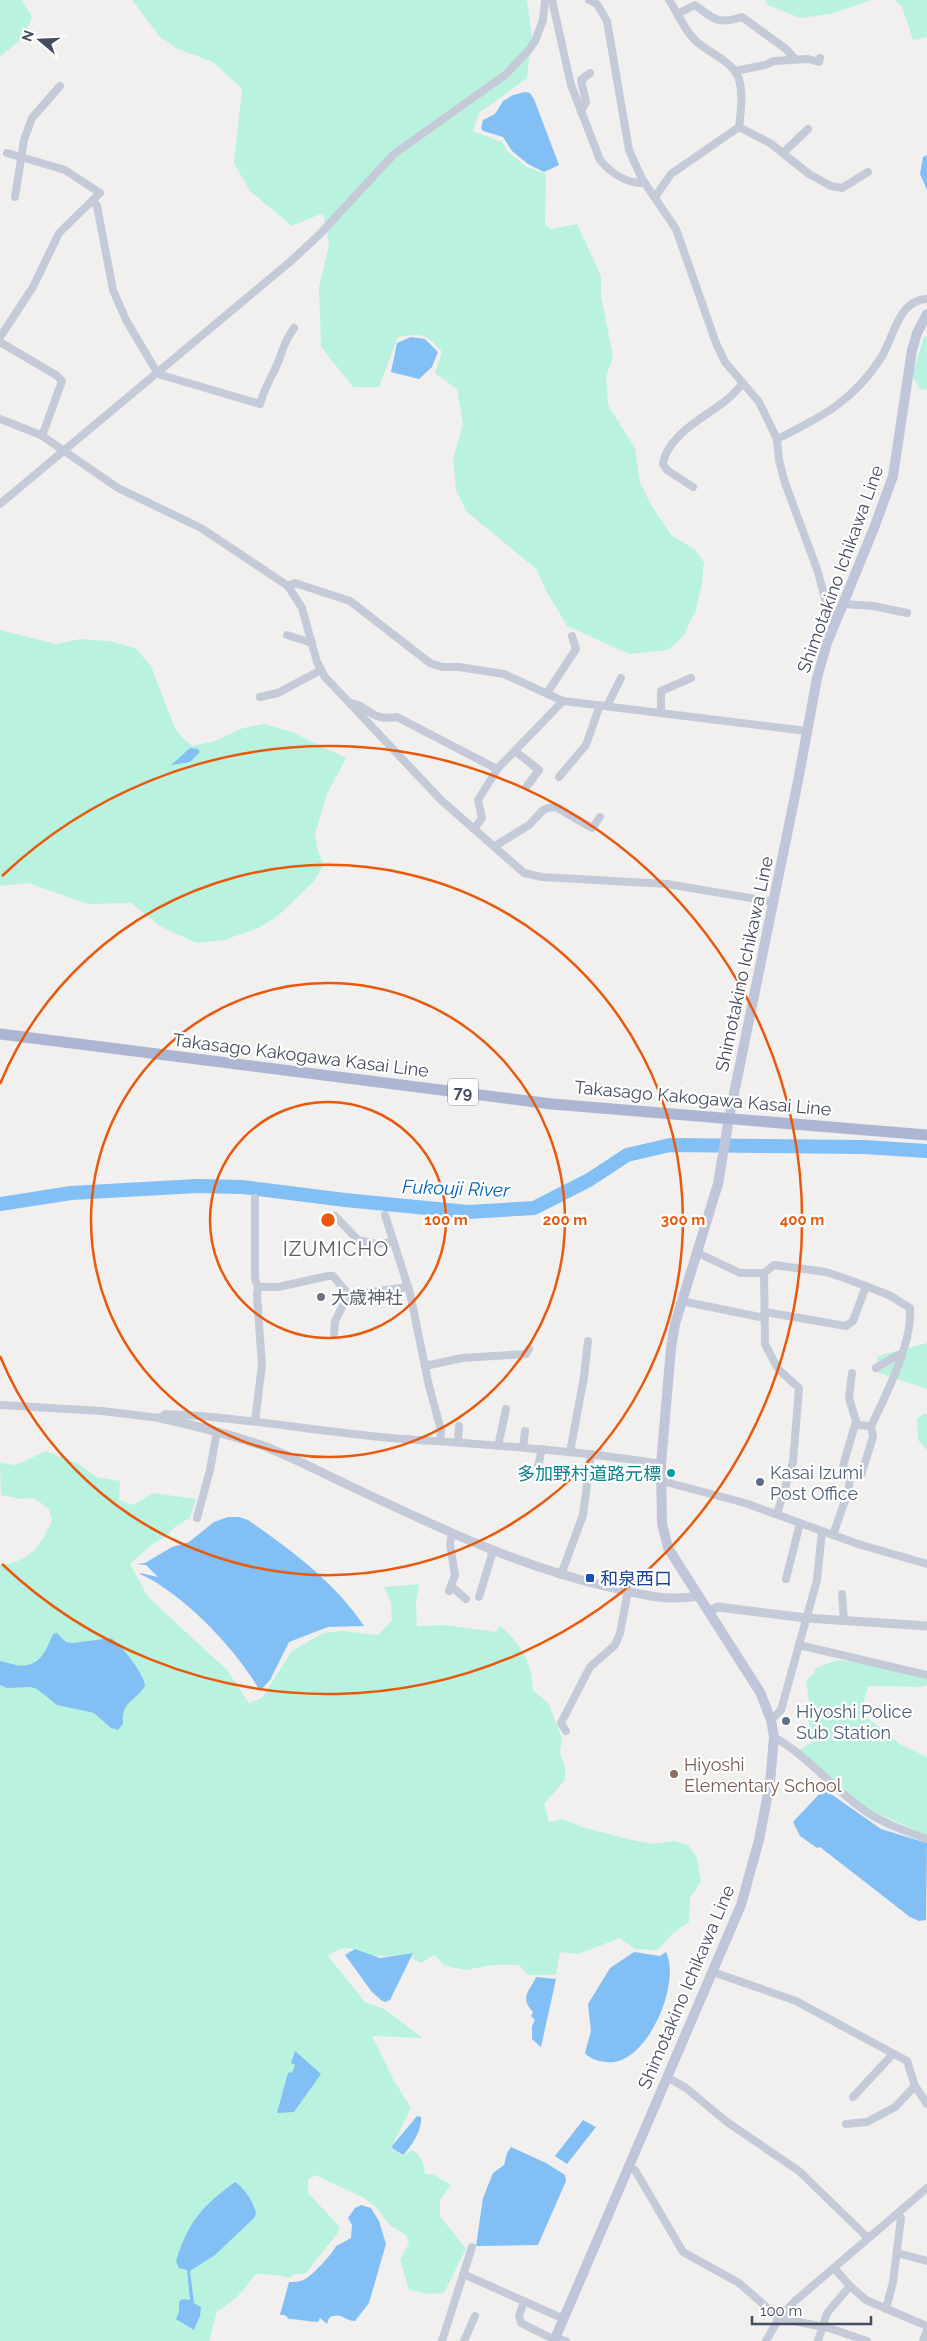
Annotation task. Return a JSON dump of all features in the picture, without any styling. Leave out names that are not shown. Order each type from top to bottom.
[{"type":"main road","name":"Shimotakino Ichikawa Line","points":[[555,2339],[741,1905],[759,1840],[770,1783],[774,1737],[771,1720],[760,1692],[668,1548],[662,1524],[661,1464],[671,1348],[681,1302],[698,1253],[718,1184],[816,678],[893,476],[912,350],[917,333],[927,314]]},
{"type":"main road","name":"Takasago Kakogawa Kasai Line","points":[[0,1034],[498,1097],[927,1135]]},
{"type":"street","points":[[0,504],[292,261],[319,235],[394,154],[504,75],[528,52],[535,41],[543,20],[545,0]]},
{"type":"street","points":[[552,0],[571,85],[600,160],[607,168],[625,179],[636,183],[645,183]]},
{"type":"street","points":[[589,0],[599,2],[607,21],[629,150],[645,183],[676,230],[683,245],[716,343],[725,362],[759,402],[778,439],[779,460],[785,483],[817,569],[828,609],[837,619]]},
{"type":"street","points":[[669,0],[696,41],[735,72],[741,102],[739,127]]},
{"type":"street","points":[[677,14],[695,5],[713,19],[727,22],[742,17],[786,49],[795,59]]},
{"type":"street","points":[[735,72],[764,65],[774,60],[808,59],[819,62],[820,58]]},
{"type":"street","points":[[581,111],[586,102],[581,80],[590,73]]},
{"type":"street","points":[[15,197],[23,156],[24,140],[32,118],[60,86]]},
{"type":"street","points":[[655,198],[671,174],[739,127]]},
{"type":"street","points":[[739,127],[770,143],[809,174],[837,188],[842,188],[868,172]]},
{"type":"street","points":[[783,153],[808,129]]},
{"type":"street","points":[[0,337],[33,288],[59,233],[100,193],[66,170],[23,156],[7,153]]},
{"type":"street","points":[[93,200],[97,206],[113,290],[126,320],[158,374],[260,404],[264,389],[279,359],[283,343],[294,328]]},
{"type":"street","points":[[778,439],[839,406],[858,389],[881,358],[904,309],[913,302],[927,298]]},
{"type":"street","points":[[0,342],[56,375],[62,381],[42,436]]},
{"type":"street","points":[[693,487],[667,470],[663,464],[664,458],[686,429],[726,401],[743,384]]},
{"type":"street","points":[[0,419],[42,436],[118,488],[201,528],[288,586],[302,608],[325,678],[441,800],[495,846],[524,874],[542,877],[668,884],[774,902]]},
{"type":"street","points":[[288,586],[295,583],[350,601],[430,663],[442,667],[458,667],[504,674],[563,701],[806,731]]},
{"type":"street","points":[[843,604],[873,606],[907,613]]},
{"type":"street","points":[[287,635],[312,643]]},
{"type":"street","points":[[546,693],[576,649],[572,636]]},
{"type":"street","points":[[260,697],[278,693],[321,670]]},
{"type":"street","points":[[559,777],[586,745],[604,706],[621,678]]},
{"type":"street","points":[[660,712],[661,691],[691,678]]},
{"type":"street","points":[[474,829],[482,818],[478,800],[497,769],[563,701]]},
{"type":"street","points":[[348,704],[351,702],[375,717],[385,719],[397,717],[497,769]]},
{"type":"street","points":[[515,751],[539,770],[527,786]]},
{"type":"street","points":[[495,846],[529,825],[546,808],[556,807],[592,828],[600,817]]},
{"type":"street","points":[[255,1198],[255,1279],[258,1287],[262,1365],[255,1421]]},
{"type":"street","points":[[385,1215],[408,1287],[424,1366],[436,1411],[440,1441]]},
{"type":"street","points":[[335,1216],[358,1240],[376,1244],[393,1242]]},
{"type":"street","points":[[698,1253],[732,1271],[740,1273],[764,1273],[774,1265],[826,1272],[889,1294],[910,1308],[902,1356],[887,1395],[871,1426],[873,1437],[861,1474],[848,1474]]},
{"type":"street","points":[[764,1273],[765,1344],[778,1369],[799,1388],[793,1462],[777,1514]]},
{"type":"street","points":[[258,1287],[278,1287],[333,1276],[348,1295]]},
{"type":"street","points":[[681,1302],[846,1326],[853,1321],[866,1286]]},
{"type":"street","points":[[348,1295],[408,1287]]},
{"type":"street","points":[[334,1334],[335,1321],[348,1295]]},
{"type":"street","points":[[570,1452],[584,1377],[588,1341]]},
{"type":"street","points":[[424,1366],[462,1358],[526,1354],[528,1349]]},
{"type":"street","points":[[876,1368],[898,1355],[902,1356]]},
{"type":"street","points":[[833,1535],[849,1489],[848,1474],[843,1466],[856,1425],[849,1398],[852,1373]]},
{"type":"street","points":[[0,1405],[102,1411],[160,1418],[215,1430],[270,1449],[452,1534],[493,1551],[561,1574],[659,1598],[682,1599],[698,1596]]},
{"type":"street","points":[[498,1446],[506,1410]]},
{"type":"street","points":[[160,1418],[165,1414],[220,1416],[402,1439],[542,1449],[661,1464]]},
{"type":"street","points":[[197,1518],[210,1470],[215,1430],[220,1416]]},
{"type":"street","points":[[856,1425],[871,1426]]},
{"type":"street","points":[[458,1426],[458,1442]]},
{"type":"street","points":[[523,1448],[525,1431]]},
{"type":"street","points":[[536,1475],[542,1449]]},
{"type":"street","points":[[561,1574],[583,1515],[590,1454]]},
{"type":"street","points":[[662,1481],[713,1494],[777,1514],[822,1532],[927,1564]]},
{"type":"street","points":[[786,1579],[800,1523]]},
{"type":"street","points":[[771,1720],[781,1710],[817,1580],[822,1532]]},
{"type":"street","points":[[452,1534],[450,1544],[455,1575],[450,1589],[466,1599]]},
{"type":"street","points":[[479,1596],[493,1551]]},
{"type":"street","points":[[566,1731],[561,1723],[590,1668],[615,1645],[620,1633],[628,1591]]},
{"type":"street","points":[[842,1594],[844,1621]]},
{"type":"street","points":[[708,1610],[718,1607],[806,1618],[927,1626]]},
{"type":"street","points":[[799,1645],[927,1674]]},
{"type":"street","points":[[774,1737],[789,1746],[861,1808],[882,1822],[927,1839]]},
{"type":"street","points":[[713,1972],[796,2001],[907,2061],[915,2086],[927,2104]]},
{"type":"street","points":[[854,2097],[893,2054]]},
{"type":"street","points":[[667,2077],[686,2088],[727,2122],[799,2171],[868,2238]]},
{"type":"street","points":[[846,2124],[867,2122],[895,2107],[915,2086]]},
{"type":"street","points":[[629,2167],[636,2170],[683,2252],[739,2283],[779,2318],[822,2326],[867,2341]]},
{"type":"street","points":[[766,2341],[779,2318],[795,2301],[927,2188]]},
{"type":"street","points":[[886,2309],[897,2253],[901,2218],[897,2214]]},
{"type":"street","points":[[442,2341],[472,2247]]},
{"type":"street","points":[[897,2253],[927,2261]]},
{"type":"street","points":[[834,2268],[866,2300],[927,2326]]},
{"type":"street","points":[[463,2274],[564,2319]]},
{"type":"street","points":[[818,2341],[822,2326],[834,2303],[850,2286]]},
{"type":"street","points":[[524,2301],[519,2316],[521,2324],[555,2339],[566,2341]]},
{"type":"street","points":[[464,2341],[475,2316]]},
{"type":"street","points":[[923,2341],[927,2331]]},
{"type":"green space","points":[[0,0],[22,0],[32,17],[24,37],[0,57]]},
{"type":"green space","points":[[132,0],[527,0],[532,37],[527,78],[479,113],[473,131],[502,142],[508,152],[527,167],[546,174],[545,224],[551,229],[577,224],[601,276],[601,295],[613,357],[606,377],[608,405],[635,448],[640,482],[651,505],[672,536],[695,549],[704,563],[696,610],[684,635],[668,650],[629,654],[567,626],[536,569],[466,511],[456,490],[453,459],[463,424],[457,389],[435,373],[442,352],[428,338],[418,335],[398,337],[379,387],[353,387],[321,347],[319,287],[329,245],[323,213],[292,226],[250,191],[234,163],[242,89],[213,62],[178,49],[159,36]]},
{"type":"green space","points":[[765,0],[871,0],[831,14],[800,18],[768,5]]},
{"type":"green space","points":[[894,0],[927,0],[927,37],[913,40],[902,7]]},
{"type":"green space","points":[[927,336],[927,390],[920,389],[912,376],[924,337]]},
{"type":"green space","points":[[0,630],[56,644],[80,639],[109,641],[135,648],[151,666],[174,726],[192,746],[215,741],[243,728],[264,724],[292,732],[346,758],[327,794],[315,834],[318,851],[324,865],[313,882],[280,914],[259,928],[224,940],[196,943],[160,926],[131,903],[88,904],[28,883],[0,886]]},
{"type":"green space","points":[[927,1343],[927,1389],[879,1373],[877,1356]]},
{"type":"green space","points":[[923,1414],[927,1414],[927,1450],[918,1440],[917,1419]]},
{"type":"green space","points":[[46,1451],[79,1464],[96,1477],[120,1481],[119,1500],[133,1505],[153,1493],[196,1499],[190,1518],[151,1545],[130,1564],[148,1597],[227,1670],[249,1703],[262,1698],[292,1651],[323,1633],[343,1631],[378,1635],[392,1620],[391,1603],[384,1587],[419,1584],[416,1604],[417,1626],[444,1625],[496,1632],[500,1626],[514,1639],[524,1654],[528,1662],[533,1690],[549,1704],[562,1739],[560,1753],[565,1766],[565,1780],[544,1804],[549,1822],[563,1819],[585,1828],[653,1844],[675,1841],[688,1845],[697,1858],[701,1882],[690,1898],[689,1922],[671,1935],[658,1950],[635,1949],[620,1938],[578,1954],[560,1952],[556,1975],[528,1975],[519,1965],[493,1965],[466,1970],[445,1966],[434,1955],[421,1963],[412,1958],[413,1953],[381,1956],[343,1948],[328,1956],[365,2002],[384,2009],[423,2038],[372,2036],[393,2079],[411,2108],[392,2146],[393,2150],[403,2156],[412,2150],[422,2160],[425,2174],[433,2174],[451,2185],[440,2200],[440,2216],[466,2249],[444,2293],[429,2294],[409,2290],[400,2260],[409,2243],[406,2235],[390,2225],[375,2206],[364,2198],[315,2175],[308,2180],[308,2193],[340,2227],[337,2234],[305,2274],[295,2274],[289,2278],[277,2275],[256,2274],[238,2296],[217,2312],[209,2341],[0,2341],[0,1565],[20,1560],[33,1551],[43,1538],[52,1520],[49,1509],[34,1498],[21,1499],[1,1495],[0,1463],[16,1465]]},
{"type":"green space","points":[[837,1660],[863,1663],[927,1676],[927,1685],[922,1687],[868,1686],[861,1713],[900,1744],[927,1757],[927,1835],[867,1809],[799,1750],[814,1741],[809,1731],[810,1723],[806,1718],[809,1702],[806,1680],[814,1673],[816,1668]]},
{"type":"water","points":[[525,92],[530,93],[534,99],[559,165],[544,172],[528,164],[512,151],[503,137],[483,131],[481,128],[483,120],[495,114],[503,101],[513,95]]},
{"type":"water","points":[[927,155],[927,190],[920,174],[923,157]]},
{"type":"water","points":[[411,337],[425,339],[438,352],[432,367],[419,379],[391,372],[397,343]]},
{"type":"water","points":[[190,748],[198,749],[200,752],[190,762],[171,765]]},
{"type":"water","points":[[228,1517],[239,1517],[248,1520],[296,1555],[340,1595],[364,1626],[328,1627],[289,1642],[270,1680],[260,1691],[238,1658],[208,1624],[174,1595],[140,1574],[158,1577],[146,1565],[136,1564],[145,1563],[172,1547],[189,1542],[214,1522]]},
{"type":"water","points":[[57,1633],[66,1642],[73,1643],[111,1638],[126,1653],[141,1674],[145,1686],[126,1706],[123,1724],[118,1730],[111,1728],[94,1713],[57,1705],[37,1689],[31,1687],[7,1688],[0,1685],[0,1661],[24,1666],[31,1664],[48,1647],[53,1634]]},
{"type":"water","points":[[824,1789],[881,1829],[927,1843],[926,1920],[919,1921],[910,1917],[820,1847],[817,1848],[800,1836],[793,1822]]},
{"type":"water","points":[[355,1949],[380,1958],[413,1953],[390,2000],[385,2002],[372,1992],[345,1955]]},
{"type":"water","points":[[634,1952],[660,1956],[666,1952],[670,1966],[669,1983],[665,2002],[657,2021],[647,2038],[634,2052],[621,2060],[606,2062],[589,2057],[585,2053],[591,2031],[588,2004],[610,1968]]},
{"type":"water","points":[[536,1977],[556,1979],[541,2047],[532,2039],[532,2026],[535,2020],[531,2016],[533,2012],[526,1998]]},
{"type":"water","points":[[295,2051],[321,2074],[294,2112],[277,2113],[287,2076],[289,2072],[292,2073],[295,2065],[291,2063]]},
{"type":"water","points":[[417,2116],[421,2117],[418,2132],[403,2155],[393,2149],[392,2146]]},
{"type":"water","points":[[583,2120],[596,2127],[567,2164],[555,2156]]},
{"type":"water","points":[[511,2147],[546,2163],[565,2175],[566,2181],[538,2245],[476,2246],[483,2198],[493,2173],[504,2165],[507,2153]]},
{"type":"water","points":[[235,2182],[248,2196],[256,2213],[254,2218],[215,2255],[190,2271],[194,2303],[201,2307],[200,2316],[194,2330],[176,2319],[179,2312],[179,2302],[182,2299],[190,2300],[187,2270],[179,2268],[176,2261],[186,2235],[198,2216],[205,2207]]},
{"type":"water","points":[[361,2205],[371,2208],[379,2221],[386,2244],[369,2303],[355,2321],[333,2316],[329,2318],[327,2324],[320,2318],[318,2322],[315,2322],[289,2319],[285,2315],[280,2315],[289,2282],[303,2280],[308,2277],[336,2246],[351,2238],[352,2225],[348,2218],[355,2208]]},
{"type":"waterway","name":"Fukouji River","points":[[0,1204],[71,1193],[197,1186],[242,1187],[345,1200],[468,1212],[534,1208],[589,1180],[627,1155],[670,1145],[864,1147],[927,1151]]},
{"type":"place","name":"大歳神社","points":[[321,1297]]},
{"type":"place","name":"多加野村道路元標","points":[[671,1473]]},
{"type":"place","name":"Kasai Izumi Post Office","points":[[760,1482]]},
{"type":"place","name":"和泉西口","points":[[590,1578]]},
{"type":"place","name":"Hiyoshi Police Sub Station","points":[[786,1721]]},
{"type":"place","name":"Hiyoshi Elementary School","points":[[674,1774]]},
{"type":"district","name":"IZUMICHO","points":[[336,1249]]}]
